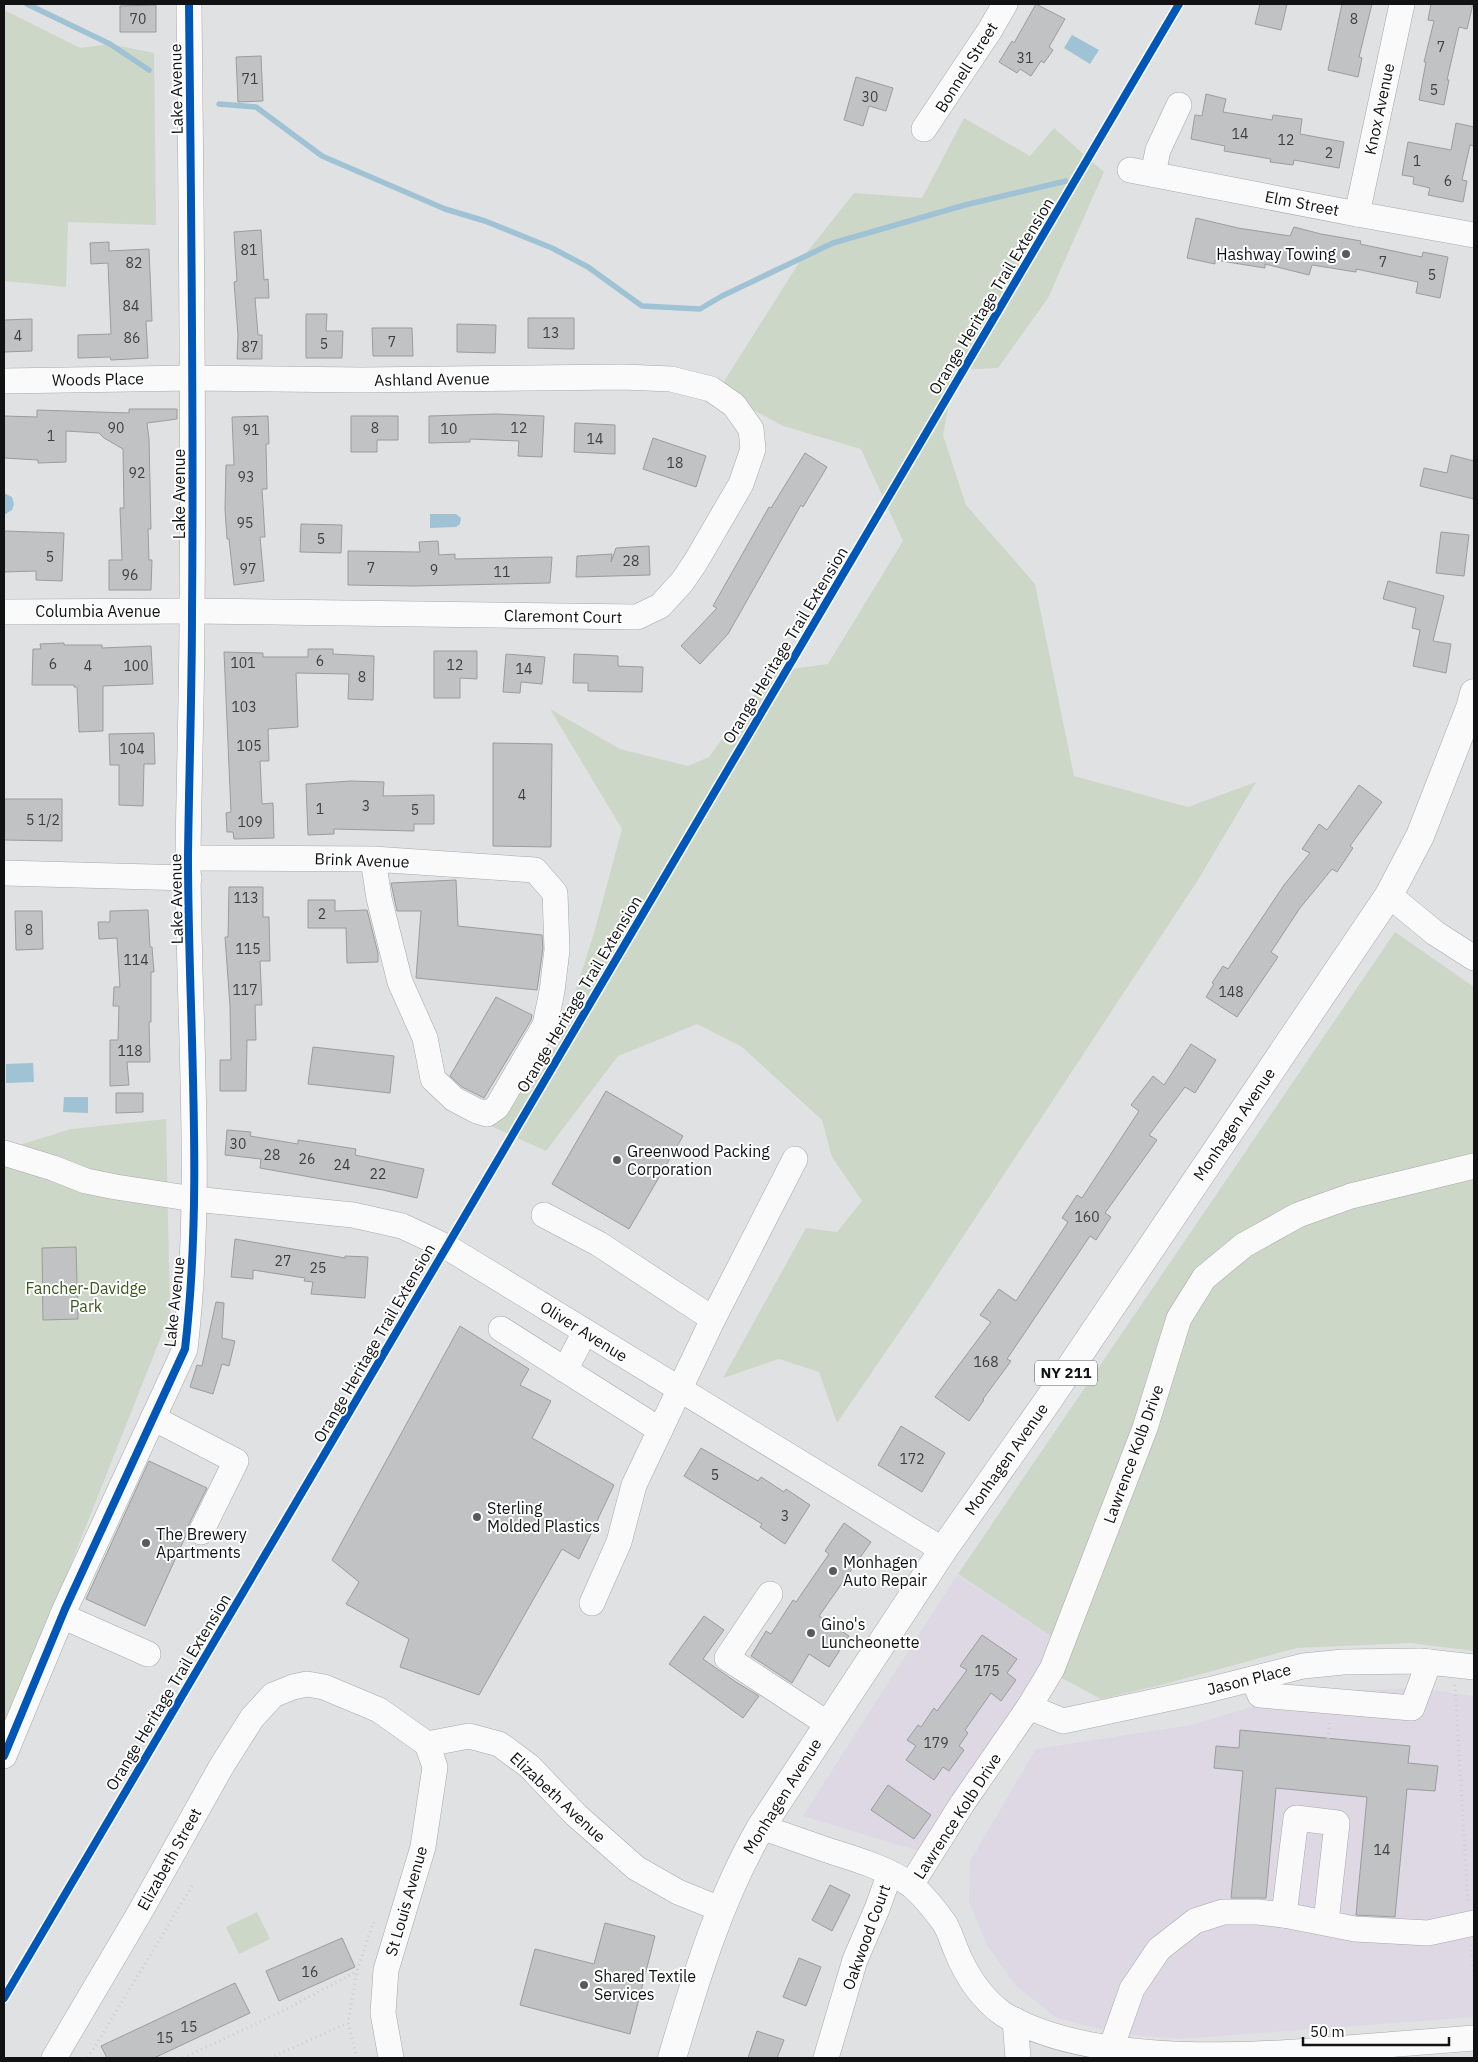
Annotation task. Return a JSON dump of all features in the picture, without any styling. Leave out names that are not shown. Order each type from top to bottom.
[{"type":"main road","name":"Monhagen Avenue","points":[[672,2058],[700,1962],[720,1909],[741,1861],[761,1827],[943,1550],[1060,1382],[1389,895],[1420,836],[1473,703]]},
{"type":"street","name":"Lake Avenue","points":[[4,1756],[62,1616],[185,1349],[190,1313],[194,1199],[189,868],[193,378],[189,4]]},
{"type":"street","name":"Bonnell Street","points":[[924,129],[990,30],[1004,4]]},
{"type":"street","name":"Knox Avenue","points":[[1357,214],[1402,4]]},
{"type":"street","name":"Elm Street","points":[[1179,105],[1158,150],[1141,172],[1357,214],[1474,234]]},
{"type":"street","name":"Ashland Avenue","points":[[193,378],[361,380],[623,377],[671,379]]},
{"type":"street","name":"Woods Place","points":[[4,381],[193,378]]},
{"type":"street","name":"Claremont Court","points":[[192,611],[637,617],[660,606],[682,582],[695,563],[741,484],[753,449],[751,429],[734,405],[711,389],[671,379]]},
{"type":"street","name":"Columbia Avenue","points":[[4,612],[192,611]]},
{"type":"street","name":"Brink Avenue","points":[[4,872],[189,868],[373,859],[535,870],[555,893],[558,950],[552,991],[545,1025],[497,1107],[487,1114],[454,1099],[433,1079],[425,1038],[400,982],[379,898],[373,859]]},
{"type":"street","points":[[1389,895],[1435,932],[1474,958]]},
{"type":"street","name":"Oliver Avenue","points":[[4,1152],[86,1181],[194,1199],[353,1215],[402,1226],[446,1247],[943,1550]]},
{"type":"street","points":[[592,1603],[619,1542],[634,1485],[713,1319],[794,1159]]},
{"type":"street","name":"Lawrence Kolb Drive","points":[[911,1886],[962,1804],[1029,1707],[1052,1669],[1146,1428],[1179,1318],[1204,1278],[1244,1245],[1298,1215],[1351,1196],[1474,1166]]},
{"type":"street","points":[[544,1215],[599,1244],[713,1319]]},
{"type":"street","points":[[501,1329],[660,1430]]},
{"type":"street","points":[[565,1370],[584,1332]]},
{"type":"street","points":[[153,1418],[236,1461],[201,1532]]},
{"type":"street","points":[[770,1594],[727,1658],[828,1724]]},
{"type":"street","points":[[62,1616],[148,1654]]},
{"type":"street","points":[[1253,1679],[1260,1695],[1412,1708],[1429,1662]]},
{"type":"street","name":"Jason Place","points":[[1029,1707],[1062,1721],[1208,1690],[1303,1666],[1333,1663],[1429,1662],[1464,1665]]},
{"type":"street","name":"Elizabeth Street","points":[[54,2058],[140,1912],[221,1768],[252,1718],[273,1696],[293,1686],[307,1684],[324,1688],[379,1710],[427,1744]]},
{"type":"street","name":"Elizabeth Avenue","points":[[427,1744],[469,1736],[499,1744],[529,1766],[576,1815],[636,1868],[678,1892],[720,1909]]},
{"type":"street","name":"St Louis Avenue","points":[[391,2058],[383,2013],[386,1970],[423,1847],[435,1768],[427,1744]]},
{"type":"street","points":[[1284,1914],[1296,1818],[1337,1823],[1326,1922]]},
{"type":"street","points":[[761,1827],[859,1860],[890,1873],[911,1886],[945,1922],[956,1951],[970,1979],[982,1995],[1004,2014],[1043,2036],[1069,2044],[1113,2056],[1190,2057],[1273,2054],[1474,2038]]},
{"type":"street","name":"Oakwood Court","points":[[826,2058],[855,1960],[878,1909],[890,1873]]},
{"type":"street","points":[[1113,2056],[1115,2037],[1132,1989],[1159,1949],[1195,1921],[1223,1912],[1284,1914],[1355,1929],[1428,1933],[1472,1924]]},
{"type":"street","points":[[1015,2020],[1018,2058]]},
{"type":"path","points":[[1464,1665],[1456,1721],[1472,1924],[1474,1974]]},
{"type":"path","points":[[88,2058],[192,1886]]},
{"type":"path","points":[[183,2058],[283,2011],[357,1971]]},
{"type":"path","points":[[270,2058],[348,2024]]},
{"type":"path","points":[[92,2053],[94,2058]]},
{"type":"shaded area","points":[[957,1575],[1058,1641],[922,1852],[803,1816]]},
{"type":"shaded area","points":[[1418,1688],[1474,1696],[1474,2017],[1179,2039],[1116,2033],[1057,2018],[1015,1985],[987,1945],[969,1902],[970,1861],[1036,1749],[1191,1725],[1302,1692]]},
{"type":"green space","points":[[4,10],[80,48],[110,44],[154,53],[156,225],[68,222],[66,287],[4,281]]},
{"type":"green space","points":[[964,118],[1030,156],[1054,128],[1104,172],[1048,298],[998,368],[955,370],[943,435],[966,505],[1035,584],[1074,776],[1188,807],[1256,782],[1198,880],[918,1305],[837,1423],[819,1372],[779,1359],[723,1378],[806,1228],[837,1232],[862,1201],[832,1157],[822,1120],[742,1047],[697,1024],[618,1056],[546,1151],[489,1125],[559,1043],[594,933],[622,829],[550,709],[620,749],[688,766],[709,757],[771,672],[828,664],[903,541],[861,449],[783,426],[718,391],[800,261],[854,193],[922,198]]},
{"type":"green space","points":[[1395,932],[1474,987],[1474,1651],[1410,1643],[1297,1648],[1161,1685],[1101,1699],[1041,1667],[1057,1640],[958,1574]]},
{"type":"green space","name":"Fancher-Davidge Park","points":[[166,1119],[170,1314],[4,1733],[4,1147],[13,1147],[71,1129]]},
{"type":"green space","points":[[257,1912],[270,1939],[239,1954],[226,1927]]},
{"type":"water","points":[[1072,35],[1099,50],[1090,64],[1064,48]]},
{"type":"water","points":[[4,493],[12,497],[14,504],[12,510],[4,515]]},
{"type":"water","points":[[430,514],[456,514],[461,518],[460,524],[456,527],[430,528]]},
{"type":"water","points":[[33,1063],[34,1082],[6,1083],[6,1064]]},
{"type":"water","points":[[64,1097],[88,1097],[88,1113],[63,1112]]},
{"type":"building","points":[[1036,4],[1065,19],[1049,47],[1053,50],[1044,63],[1041,61],[1031,76],[1020,69],[1017,73],[999,62],[1012,41],[1014,43]]},
{"type":"building","points":[[1260,4],[1287,4],[1281,30],[1255,24]]},
{"type":"building","points":[[1342,4],[1372,4],[1359,57],[1362,58],[1358,77],[1328,70]]},
{"type":"building","points":[[1431,4],[1473,4],[1467,29],[1459,27],[1447,80],[1449,80],[1444,105],[1419,100],[1426,62],[1424,62],[1434,21],[1428,20]]},
{"type":"building","points":[[156,5],[156,32],[120,32],[120,6]]},
{"type":"building","points":[[261,56],[263,101],[238,102],[236,57]]},
{"type":"building","points":[[856,77],[893,88],[886,111],[869,106],[863,126],[844,120]]},
{"type":"building","points":[[1206,94],[1226,99],[1223,112],[1272,120],[1273,115],[1302,119],[1300,134],[1344,142],[1339,168],[1294,160],[1293,165],[1270,162],[1271,159],[1224,151],[1225,146],[1191,139],[1195,115],[1202,116]]},
{"type":"building","points":[[1456,123],[1474,127],[1474,146],[1470,145],[1462,180],[1467,181],[1463,202],[1428,195],[1430,188],[1413,184],[1414,177],[1402,175],[1408,142],[1451,150]]},
{"type":"building","points":[[1196,218],[1238,228],[1290,236],[1294,227],[1361,241],[1360,244],[1422,257],[1423,252],[1448,257],[1440,298],[1416,293],[1418,282],[1356,269],[1356,272],[1312,265],[1309,275],[1265,264],[1265,268],[1215,260],[1215,264],[1187,258]]},
{"type":"building","points":[[261,230],[264,280],[268,279],[269,298],[255,298],[258,335],[262,335],[262,359],[237,359],[238,335],[234,282],[237,281],[234,232]]},
{"type":"building","points":[[109,242],[109,251],[149,249],[152,321],[146,321],[148,358],[111,360],[110,357],[78,358],[78,335],[111,334],[108,263],[91,264],[90,243]]},
{"type":"building","points":[[306,314],[327,314],[326,331],[343,331],[342,358],[306,358]]},
{"type":"building","points":[[528,318],[574,318],[574,349],[528,348]]},
{"type":"building","points":[[32,319],[32,351],[4,352],[4,320]]},
{"type":"building","points":[[457,324],[496,325],[495,353],[457,352]]},
{"type":"building","points":[[372,328],[412,328],[413,356],[373,356]]},
{"type":"building","points":[[129,409],[177,409],[177,419],[147,423],[151,529],[148,529],[149,560],[152,560],[151,590],[109,590],[109,560],[122,560],[120,508],[124,508],[123,449],[99,433],[66,431],[66,462],[38,463],[38,460],[4,458],[4,416],[37,417],[37,410],[129,413]]},
{"type":"building","points":[[496,414],[544,416],[542,457],[518,456],[519,441],[470,439],[470,442],[429,443],[429,416]]},
{"type":"building","points":[[268,416],[269,444],[266,444],[267,489],[262,489],[265,537],[260,537],[264,581],[234,585],[229,539],[227,539],[225,509],[226,465],[234,465],[232,417]]},
{"type":"building","points":[[351,416],[398,416],[398,440],[377,440],[377,452],[351,452]]},
{"type":"building","points":[[575,423],[615,425],[615,454],[574,452]]},
{"type":"building","points":[[653,438],[706,456],[696,487],[643,469]]},
{"type":"building","points":[[805,453],[827,467],[803,507],[801,505],[728,634],[700,664],[681,646],[717,608],[713,606],[769,507],[771,508]]},
{"type":"building","points":[[1451,455],[1474,461],[1474,499],[1420,486],[1424,468],[1447,473]]},
{"type":"building","points":[[301,524],[342,525],[341,553],[300,552]]},
{"type":"building","points":[[4,531],[64,533],[62,581],[36,580],[36,571],[4,572]]},
{"type":"building","points":[[1441,532],[1469,535],[1464,576],[1436,573]]},
{"type":"building","points":[[438,541],[439,555],[455,554],[455,559],[552,557],[550,583],[413,586],[348,585],[348,551],[420,552],[419,542]]},
{"type":"building","points":[[649,546],[650,575],[576,577],[577,556],[612,554],[611,562],[616,548]]},
{"type":"building","points":[[1388,581],[1444,596],[1433,641],[1451,644],[1446,673],[1413,666],[1420,630],[1412,628],[1416,608],[1383,599]]},
{"type":"building","points":[[64,643],[64,645],[102,645],[102,648],[151,646],[153,684],[103,686],[103,731],[79,732],[77,687],[74,687],[74,685],[32,685],[33,649],[41,649],[40,644]]},
{"type":"building","points":[[308,649],[333,649],[333,654],[374,656],[373,700],[348,699],[349,674],[296,673],[298,727],[268,729],[269,761],[260,761],[262,804],[273,803],[274,838],[234,839],[233,832],[227,832],[226,813],[231,812],[224,652],[263,653],[263,657],[308,657]]},
{"type":"building","points":[[434,651],[477,651],[477,679],[460,678],[460,698],[434,698]]},
{"type":"building","points":[[506,654],[545,657],[542,684],[521,682],[520,693],[503,692]]},
{"type":"building","points":[[574,654],[618,656],[618,666],[643,667],[642,692],[588,691],[588,683],[573,683]]},
{"type":"building","points":[[154,733],[155,764],[144,764],[143,806],[119,805],[119,765],[110,765],[109,734]]},
{"type":"building","points":[[493,743],[552,744],[551,847],[493,846]]},
{"type":"building","points":[[351,781],[384,782],[383,796],[434,795],[434,824],[414,824],[414,831],[334,829],[334,834],[308,835],[306,784]]},
{"type":"building","points":[[1359,785],[1382,802],[1350,846],[1353,848],[1337,872],[1332,869],[1300,908],[1271,952],[1278,957],[1237,1017],[1206,997],[1214,984],[1212,983],[1223,966],[1228,969],[1284,885],[1310,853],[1302,849],[1319,824],[1327,830]]},
{"type":"building","points":[[4,799],[62,799],[62,841],[4,840]]},
{"type":"building","points":[[456,880],[458,926],[542,935],[543,948],[537,990],[416,978],[421,911],[397,911],[391,883]]},
{"type":"building","points":[[229,887],[263,887],[263,917],[269,917],[270,961],[260,961],[262,1005],[255,1005],[256,1040],[247,1040],[246,1091],[220,1091],[220,1060],[231,1060],[230,1006],[225,937],[228,937]]},
{"type":"building","points":[[308,900],[335,900],[335,911],[367,910],[378,953],[378,962],[347,963],[346,928],[308,928]]},
{"type":"building","points":[[148,910],[150,947],[152,947],[154,972],[151,972],[150,1062],[127,1062],[129,1085],[110,1086],[110,1040],[118,1040],[119,1006],[113,1006],[114,987],[120,987],[117,938],[99,939],[98,922],[110,922],[110,911]]},
{"type":"building","points":[[15,911],[42,911],[43,949],[16,950]]},
{"type":"building","points":[[496,997],[532,1015],[531,1020],[484,1098],[462,1087],[450,1076]]},
{"type":"building","points":[[1191,1044],[1216,1060],[1195,1093],[1185,1087],[1149,1135],[1157,1140],[1105,1213],[1111,1217],[1096,1240],[1090,1236],[1007,1359],[1011,1361],[969,1421],[935,1397],[991,1322],[980,1315],[999,1289],[1016,1301],[1068,1222],[1062,1218],[1077,1195],[1082,1198],[1139,1111],[1131,1105],[1153,1076],[1164,1085]]},
{"type":"building","points":[[313,1047],[394,1056],[390,1093],[308,1084]]},
{"type":"building","name":"Greenwood Packing Corporation","points":[[606,1091],[683,1136],[629,1229],[552,1184]]},
{"type":"building","points":[[116,1093],[143,1093],[143,1112],[116,1113]]},
{"type":"building","points":[[227,1130],[251,1132],[250,1136],[298,1144],[298,1140],[356,1149],[355,1155],[424,1169],[417,1198],[260,1168],[261,1159],[225,1155]]},
{"type":"building","points":[[235,1239],[345,1258],[345,1256],[368,1257],[365,1298],[311,1294],[313,1282],[304,1281],[305,1278],[253,1270],[253,1279],[231,1277]]},
{"type":"building","points":[[76,1247],[78,1319],[43,1320],[42,1248]]},
{"type":"building","points":[[216,1302],[224,1303],[222,1338],[235,1341],[229,1366],[222,1364],[213,1394],[190,1387],[197,1365],[202,1366]]},
{"type":"building","name":"Sterling Molded Plastics","points":[[460,1326],[529,1369],[520,1385],[551,1401],[532,1438],[614,1485],[579,1559],[562,1549],[479,1695],[400,1667],[409,1639],[346,1604],[359,1582],[332,1560]]},
{"type":"building","points":[[901,1426],[945,1453],[922,1492],[878,1465]]},
{"type":"building","points":[[701,1448],[758,1481],[761,1477],[784,1492],[786,1489],[810,1505],[785,1544],[760,1527],[762,1524],[684,1476]]},
{"type":"building","name":"The Brewery Apartments","points":[[149,1461],[207,1488],[188,1526],[187,1533],[145,1626],[86,1599]]},
{"type":"building","points":[[844,1523],[871,1542],[819,1616],[849,1636],[829,1667],[809,1654],[792,1683],[751,1656],[766,1631],[771,1634],[793,1600],[796,1602],[829,1554],[825,1551]]},
{"type":"building","points":[[704,1616],[724,1630],[703,1659],[759,1696],[743,1718],[669,1664]]},
{"type":"building","points":[[982,1635],[1017,1659],[1007,1673],[1016,1680],[1001,1701],[991,1693],[965,1730],[968,1733],[959,1746],[964,1750],[949,1771],[943,1767],[934,1780],[906,1760],[916,1746],[907,1740],[918,1725],[921,1727],[934,1708],[937,1711],[967,1670],[960,1666]]},
{"type":"building","points":[[1240,1730],[1410,1746],[1408,1763],[1438,1766],[1435,1791],[1407,1789],[1395,1917],[1356,1915],[1367,1797],[1276,1788],[1266,1898],[1231,1898],[1243,1771],[1214,1768],[1216,1746],[1239,1748]]},
{"type":"building","points":[[888,1785],[931,1815],[914,1839],[871,1810]]},
{"type":"building","points":[[830,1885],[850,1895],[832,1931],[812,1920]]},
{"type":"building","name":"Shared Textile Services","points":[[605,1923],[655,1936],[630,2034],[520,2005],[535,1949],[594,1964]]},
{"type":"building","points":[[342,1938],[355,1967],[279,2001],[266,1971]]},
{"type":"building","points":[[799,1958],[821,1967],[806,2006],[783,1997]]},
{"type":"building","points":[[235,1983],[250,2013],[154,2058],[107,2058],[101,2046]]},
{"type":"building","points":[[757,2031],[784,2040],[777,2058],[748,2058]]},
{"type":"waterway","points":[[27,4],[110,44],[149,70]]},
{"type":"waterway","points":[[219,104],[256,107],[322,156],[445,209],[485,221],[552,248],[588,267],[642,306],[700,309],[722,296],[833,243],[965,205],[1066,181]]},
{"type":"cycle path","points":[[4,1756],[65,1609],[185,1349],[191,1288],[194,1165],[188,856],[192,673],[193,460],[189,4]]},
{"type":"cycle path","name":"Orange Heritage Trail Extension","points":[[4,1998],[1179,4]]},
{"type":"place","name":"Hashway Towing","points":[[1346,254]]},
{"type":"place","name":"Greenwood Packing Corporation","points":[[617,1160]]},
{"type":"place","name":"Sterling Molded Plastics","points":[[477,1517]]},
{"type":"place","name":"The Brewery Apartments","points":[[146,1543]]},
{"type":"place","name":"Monhagen Auto Repair","points":[[833,1571]]},
{"type":"place","name":"Gino's Luncheonette","points":[[811,1633]]},
{"type":"place","name":"Shared Textile Services","points":[[584,1985]]}]
